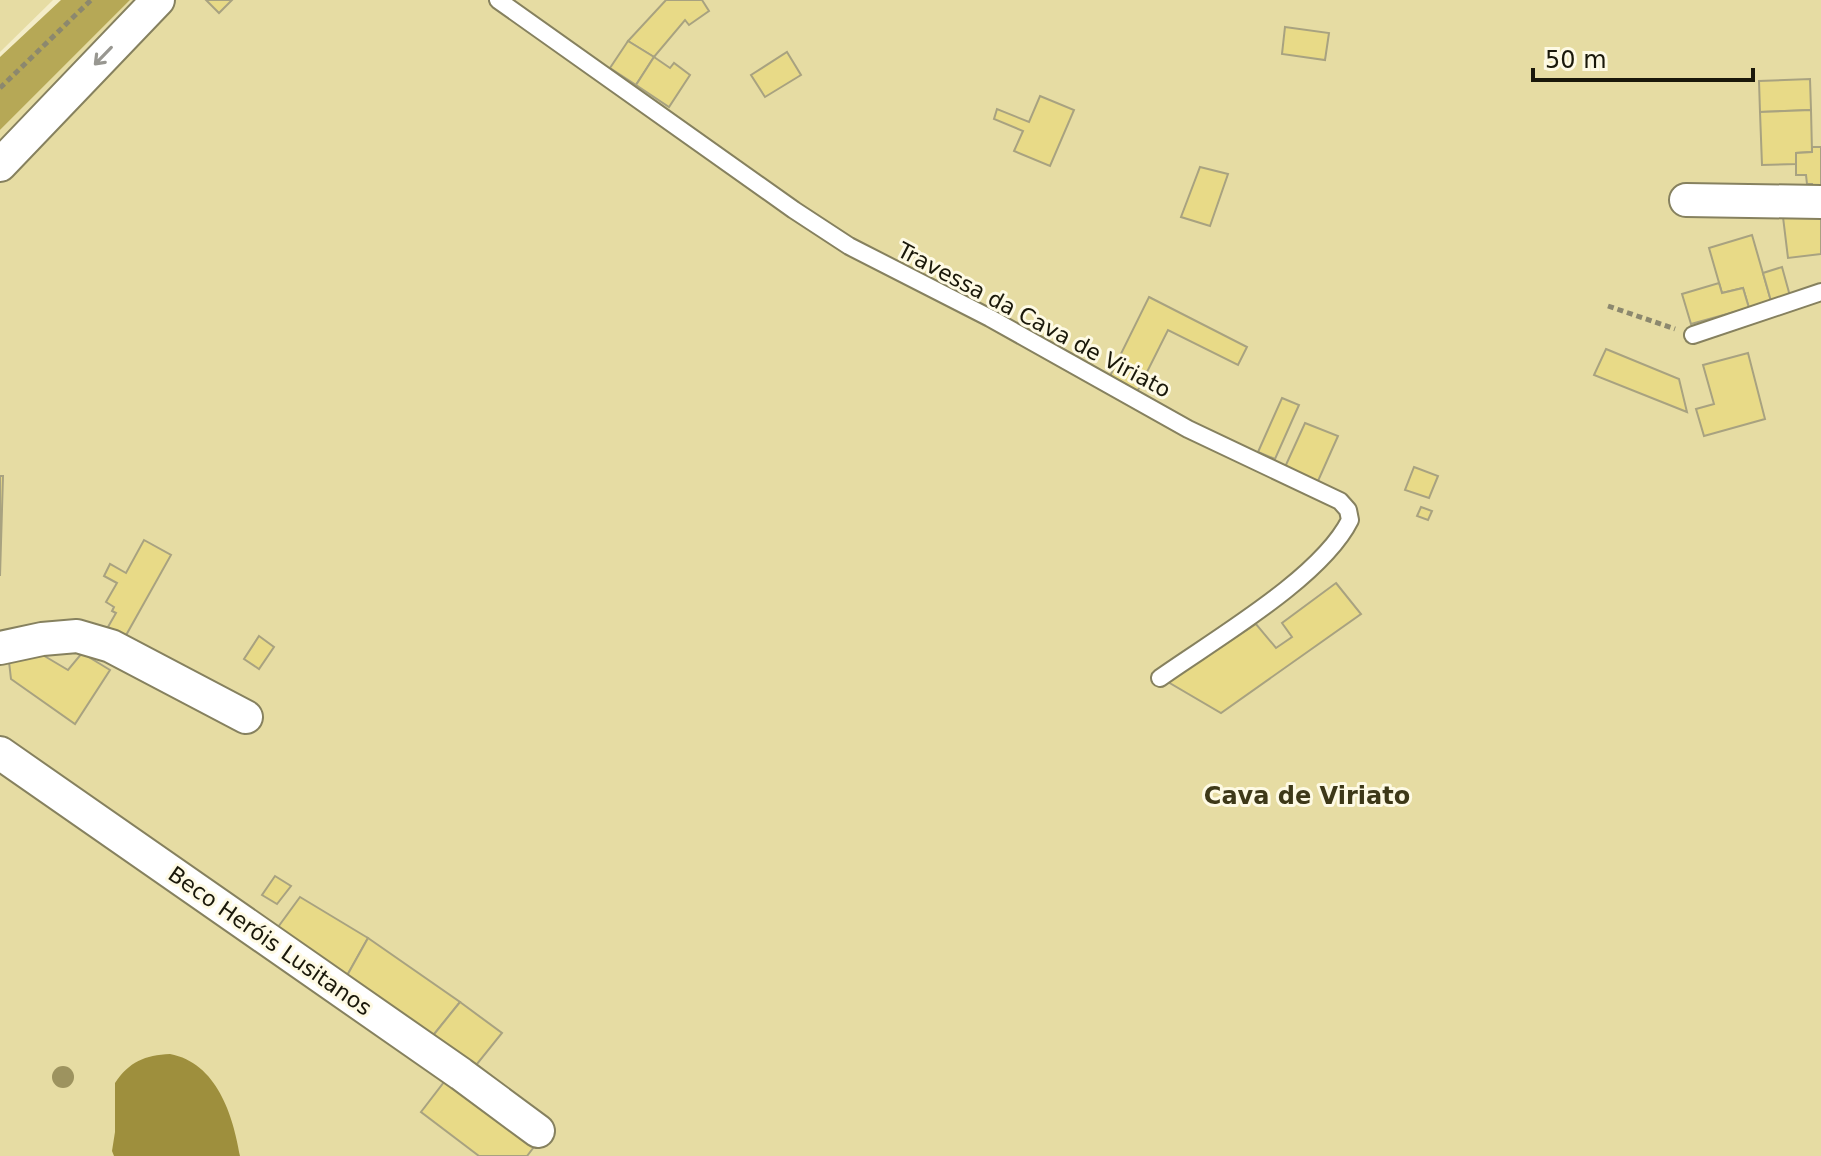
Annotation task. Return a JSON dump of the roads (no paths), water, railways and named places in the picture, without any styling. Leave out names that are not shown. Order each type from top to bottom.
[{"type":"street","points":[[0,165],[158,0]]},
{"type":"street","points":[[1686,200],[1821,202]]},
{"type":"street","points":[[0,648],[42,639],[77,636],[89,639],[111,646],[246,717]]},
{"type":"street","name":"Beco Heróis Lusitanos","points":[[0,753],[538,1131]]},
{"type":"lane","name":"Travessa da Cava de Viriato","points":[[498,0],[849,246],[990,318],[1188,429],[1340,501],[1348,510],[1350,520],[1331,549],[1289,587],[1160,678]]},
{"type":"lane","points":[[1693,335],[1821,292]]},
{"type":"district","name":"Cava de Viriato","points":[[1307,796]]}]
